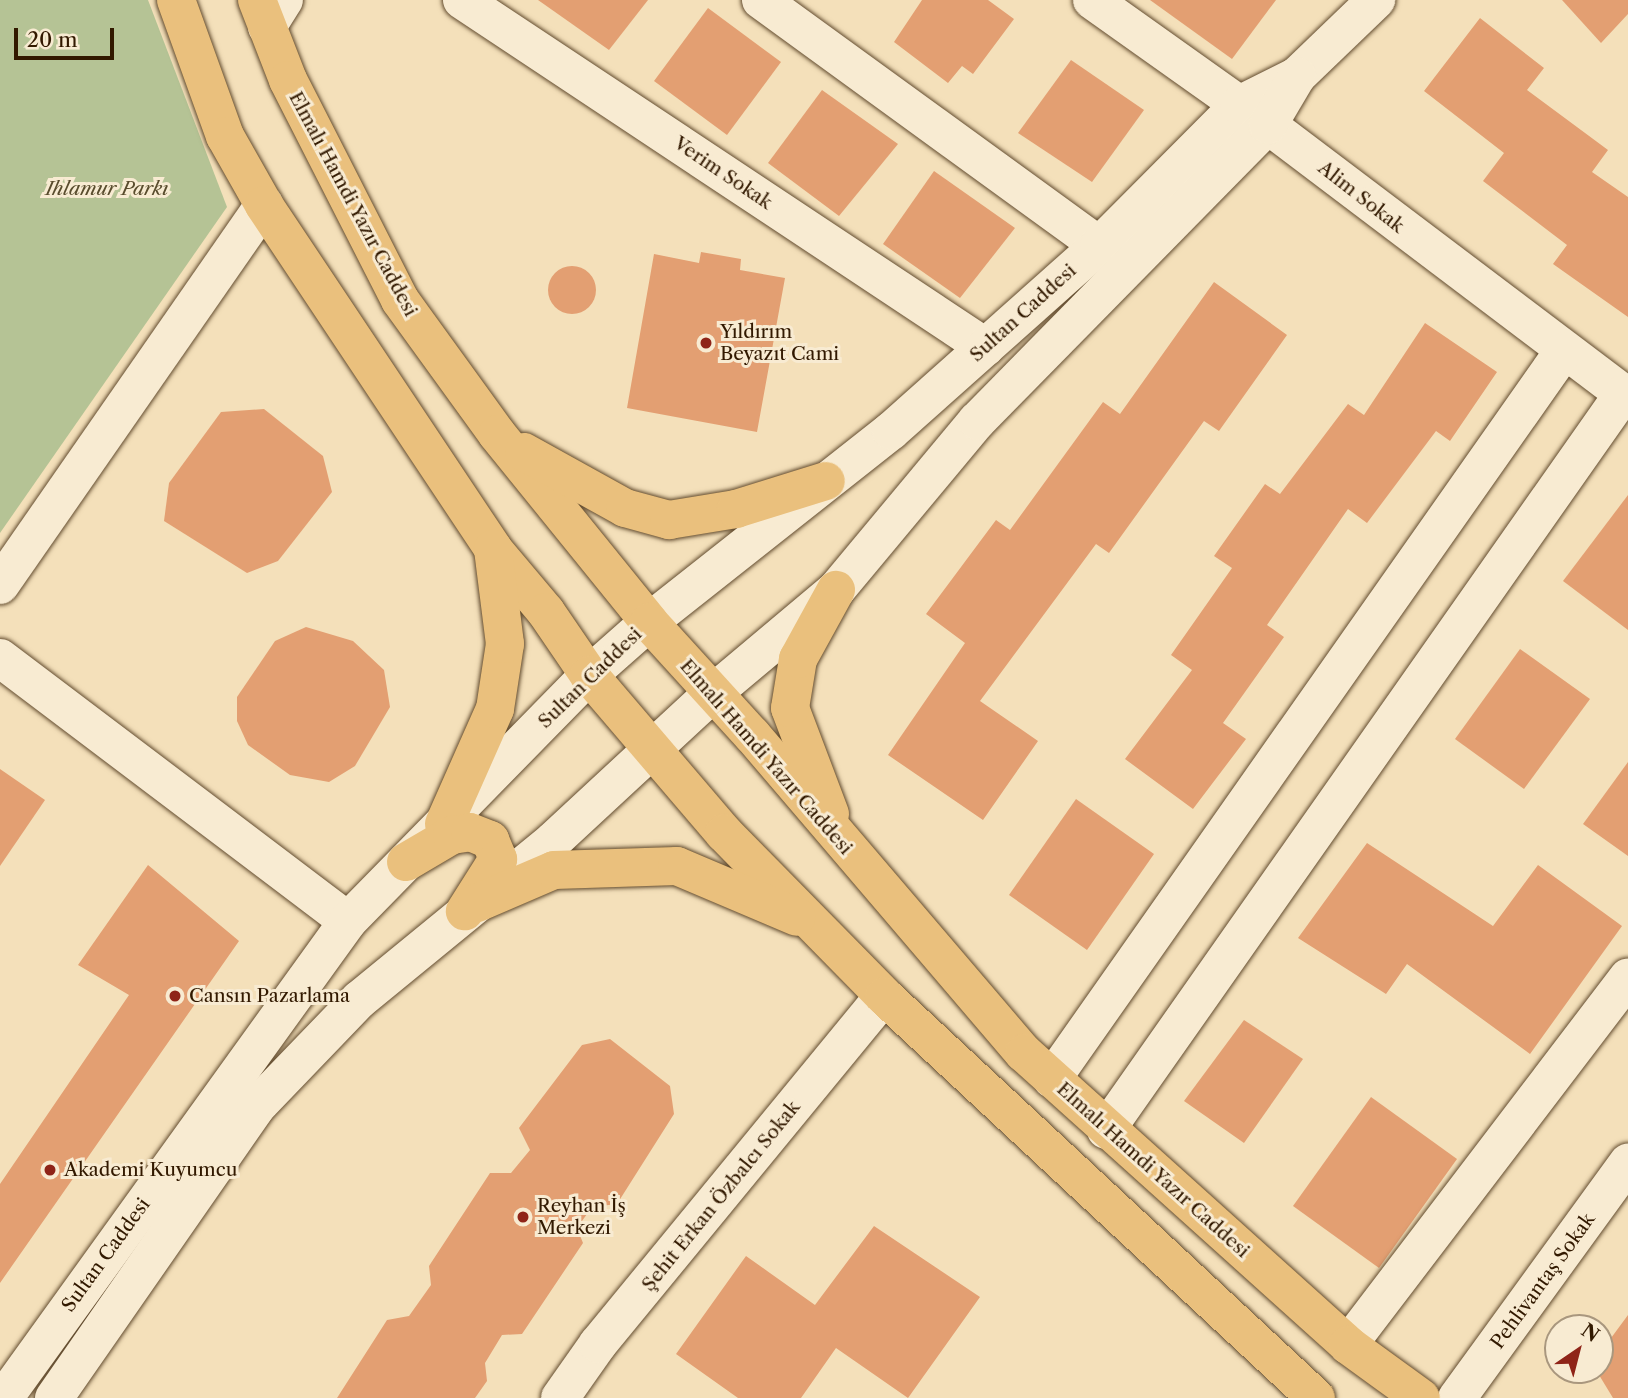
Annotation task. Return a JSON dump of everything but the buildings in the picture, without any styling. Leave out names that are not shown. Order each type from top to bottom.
[{"type":"main road","points":[[176,0],[225,136],[264,205],[493,549],[546,611],[589,675],[724,833],[884,996],[1316,1398]]},
{"type":"main road","name":"Elmalı Hamdi Yazır Caddesi","points":[[269,9],[288,80],[400,300],[497,435],[649,622],[1052,1079],[1349,1345],[1421,1398]]},
{"type":"main road","points":[[497,435],[560,475],[625,508],[669,520],[736,509],[826,481]]},
{"type":"main road","points":[[444,824],[495,709],[505,644],[493,549]]},
{"type":"main road","points":[[836,590],[799,659],[790,708],[841,842]]},
{"type":"main road","points":[[406,862],[452,835],[470,832],[490,840],[498,859],[469,909]]},
{"type":"main road","points":[[469,909],[554,870],[677,866],[816,925]]},
{"type":"street","name":"Verim Sokak","points":[[462,0],[985,347]]},
{"type":"street","points":[[761,0],[1099,246]]},
{"type":"street","name":"Alim Sokak","points":[[1092,0],[1254,115],[1563,352],[1626,396]]},
{"type":"street","name":"Sultan Caddesi","points":[[4,1398],[348,921],[589,675],[649,622],[891,431],[1099,246],[1254,115],[1376,0]]},
{"type":"street","name":"Sultan Caddesi","points":[[54,1398],[256,1107],[359,1000],[553,841],[651,748],[836,590],[978,421],[1254,115]]},
{"type":"street","points":[[0,585],[264,205]]},
{"type":"street","points":[[1052,1079],[1563,352]]},
{"type":"street","points":[[1106,1130],[1626,396]]},
{"type":"street","points":[[0,658],[348,921]]},
{"type":"street","points":[[1349,1345],[1628,977]]},
{"type":"street","name":"Şehit Erkan Özbalcı Sokak","points":[[560,1398],[598,1344],[884,996]]},
{"type":"street","name":"Pehlivantaş Sokak","points":[[1457,1398],[1628,1163]]},
{"type":"green space","name":"Ihlamur Parkı","points":[[0,0],[148,0],[227,207],[0,533]]},
{"type":"place","name":"Yıldırım Beyazıt Cami","points":[[706,343]]},
{"type":"place","name":"Cansın Pazarlama","points":[[175,996]]},
{"type":"place","name":"Akademi Kuyumcu","points":[[50,1170]]},
{"type":"place","name":"Reyhan İş Merkezi","points":[[523,1217]]}]
